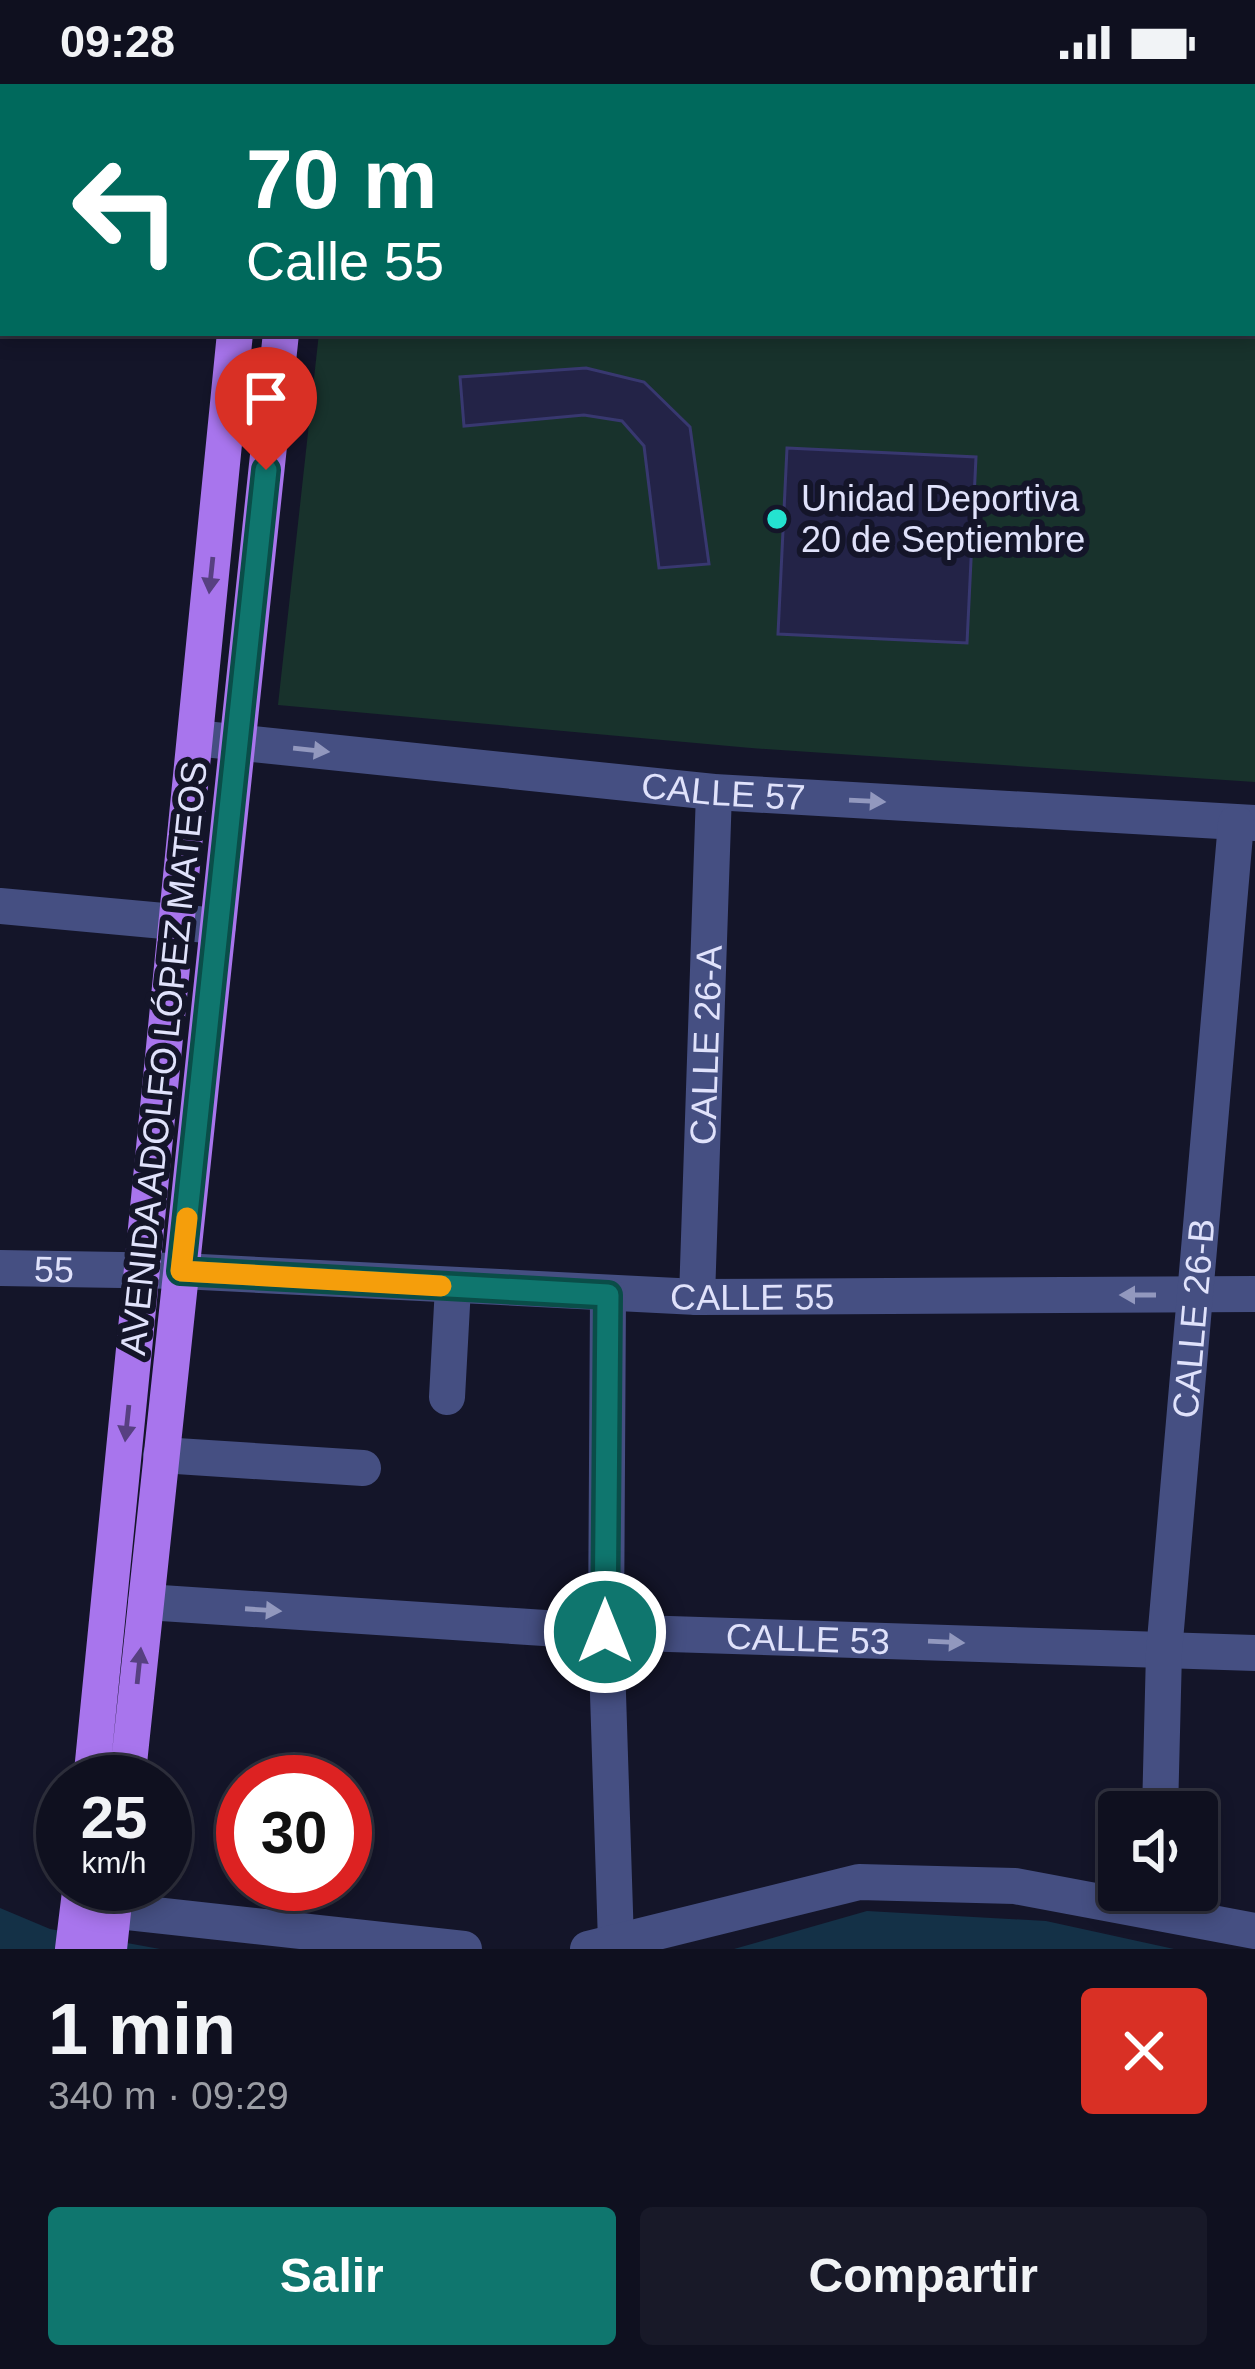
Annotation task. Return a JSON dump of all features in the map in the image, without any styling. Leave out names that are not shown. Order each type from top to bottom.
[{"type":"main road","name":"AVENIDA ADOLFO LÓPEZ MATEOS","points":[[94,1755],[235,336]]},
{"type":"main road","name":"AVENIDA ADOLFO LÓPEZ MATEOS","points":[[130,1755],[281,336]]},
{"type":"street","name":"CALLE 57","points":[[195,738],[714,792],[1245,823]]},
{"type":"street","name":"CALLE 26-A","points":[[697,1297],[714,792]]},
{"type":"street","name":"CALLE 26-B","points":[[1161,1791],[1164,1652],[1193,1295],[1245,823]]},
{"type":"street","points":[[0,906],[218,926]]},
{"type":"street","name":"55","points":[[0,1268],[181,1271]]},
{"type":"street","name":"CALLE 55","points":[[181,1271],[697,1297],[1255,1294]]},
{"type":"street","points":[[447,1397],[453,1287]]},
{"type":"street","points":[[608,1295],[602,1946],[859,1882],[1015,1886],[1098,1894]]},
{"type":"street","points":[[161,1455],[363,1468]]},
{"type":"street","name":"CALLE 53","points":[[146,1602],[605,1632],[1255,1653]]},
{"type":"street","points":[[1192,1911],[1255,1931]]},
{"type":"street","points":[[95,1917],[464,1949]]},
{"type":"green space","name":"Unidad Deportiva 20 de Septiembre","points":[[319,336],[1255,336],[1255,782],[751,748],[278,705]]},
{"type":"water","points":[[0,1908],[50,1929],[160,1949],[0,1949]]},
{"type":"water","points":[[867,1911],[1046,1921],[1174,1949],[734,1949]]},
{"type":"building","points":[[586,368],[644,382],[690,427],[709,564],[659,568],[644,446],[622,421],[584,415],[464,426],[460,377]]},
{"type":"building","points":[[787,448],[976,457],[967,643],[778,634]]},
{"type":"slow traffic","points":[[187,1218],[181,1271],[441,1286]]},
{"type":"place","name":"Unidad Deportiva 20 de Septiembre","points":[[777,519]]},
{"type":"route","points":[[266,470],[181,1271],[608,1295],[605,1632]]}]
